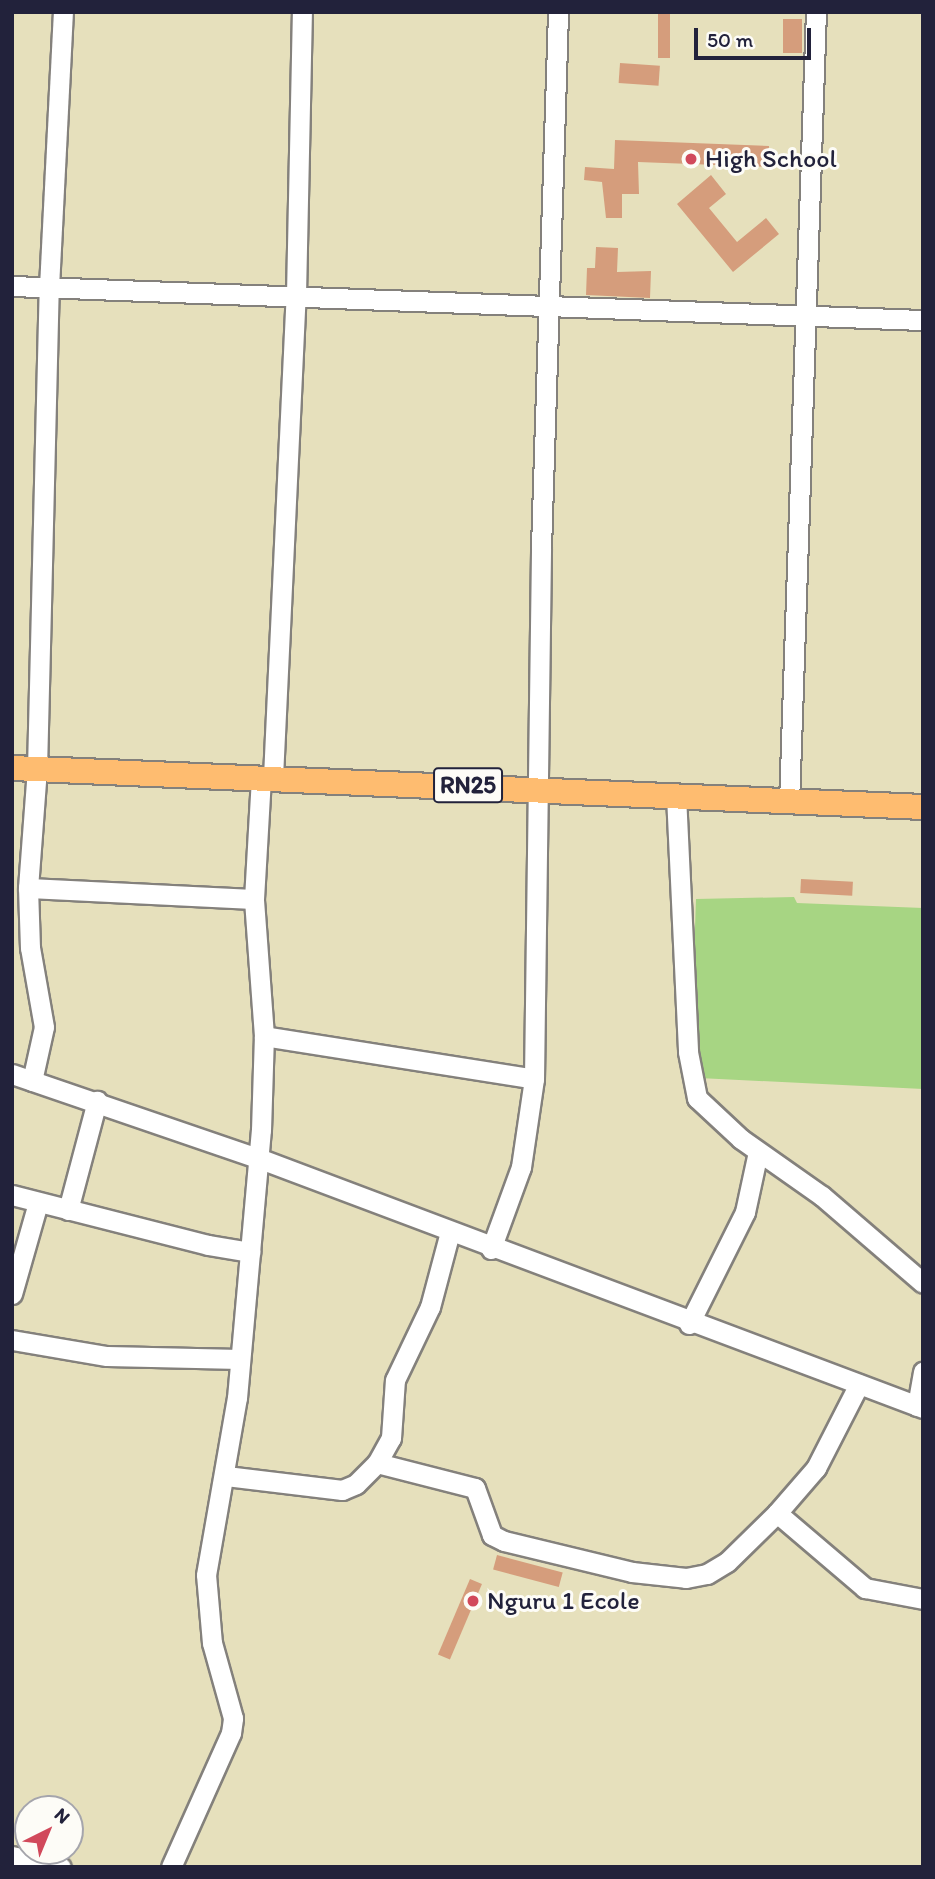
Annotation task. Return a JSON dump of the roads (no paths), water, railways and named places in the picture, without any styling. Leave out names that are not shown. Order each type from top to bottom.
[{"type":"main road","name":"RN25","points":[[12,768],[536,788],[789,803],[923,807]]},
{"type":"street","points":[[32,1081],[44,1027],[23,899],[37,769],[49,287],[63,12]]},
{"type":"street","points":[[172,1867],[231,1732],[233,1718],[206,1611],[206,1575],[226,1476],[240,1359],[258,1158],[264,1036],[254,899],[267,777],[296,295],[302,12]]},
{"type":"street","points":[[491,1250],[521,1167],[534,1079],[534,951],[540,887],[536,788],[558,12]]},
{"type":"street","points":[[789,803],[802,315],[816,12]]},
{"type":"street","points":[[12,286],[296,295],[548,309],[923,320]]},
{"type":"street","points":[[676,795],[688,1052],[697,1098],[758,1152],[822,1196],[923,1283]]},
{"type":"street","points":[[23,899],[254,899]]},
{"type":"street","points":[[264,1036],[534,1079]]},
{"type":"street","points":[[12,1074],[258,1158],[491,1250],[920,1407],[923,1372]]},
{"type":"street","points":[[68,1210],[97,1101]]},
{"type":"street","points":[[689,1324],[745,1212],[758,1152]]},
{"type":"street","points":[[12,1195],[250,1252]]},
{"type":"street","points":[[12,1294],[38,1203]]},
{"type":"street","points":[[226,1476],[342,1490],[356,1484],[377,1463],[391,1437],[395,1380],[430,1307],[450,1232]]},
{"type":"street","points":[[12,1340],[107,1356],[240,1359]]},
{"type":"street","points":[[377,1463],[475,1488],[492,1535],[632,1572],[686,1578],[707,1574],[727,1562],[777,1514],[816,1468],[859,1384]]},
{"type":"street","points":[[777,1514],[865,1588],[923,1599]]},
{"type":"street","points":[[12,1856],[61,1867]]},
{"type":"place","name":"High School","points":[[691,159]]},
{"type":"place","name":"Nguru 1 Ecole","points":[[473,1601]]}]
